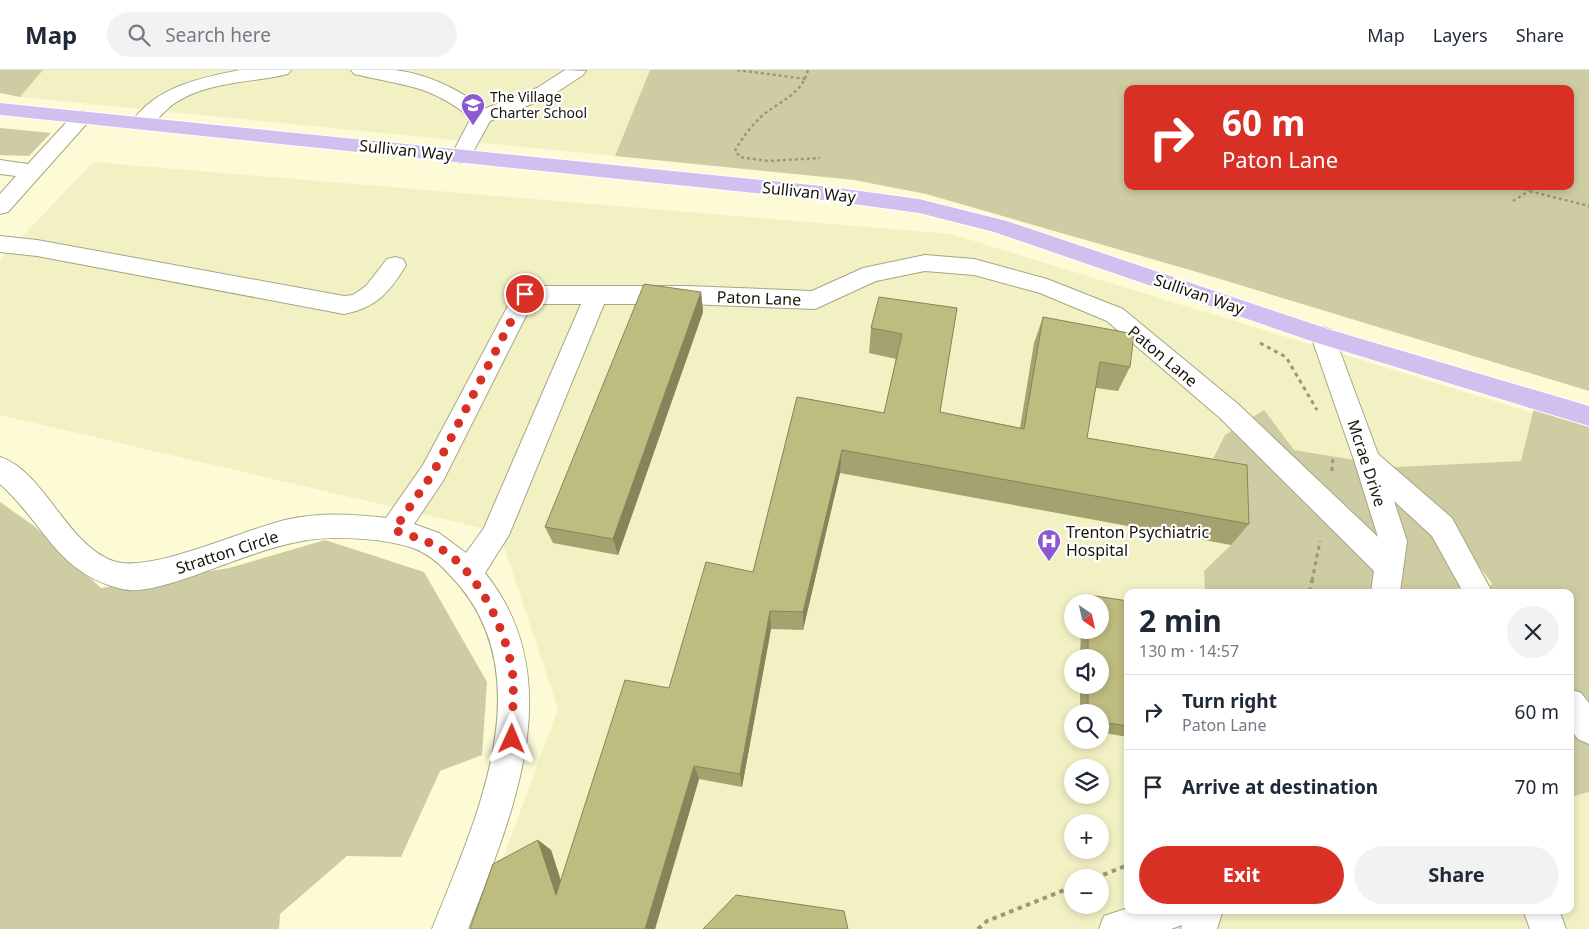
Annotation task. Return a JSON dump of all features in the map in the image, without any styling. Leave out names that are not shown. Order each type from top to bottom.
[{"type":"main road","name":"Sullivan Way","points":[[0,109],[832,194],[919,206],[999,226],[1323,336],[1589,416]]},
{"type":"street","points":[[141,123],[167,99],[192,89],[228,79],[281,70]]},
{"type":"street","points":[[361,70],[410,78],[438,88],[462,101],[482,118]]},
{"type":"street","points":[[181,72],[192,89]]},
{"type":"street","points":[[461,156],[482,118],[544,92],[576,72]]},
{"type":"street","points":[[0,207],[82,117]]},
{"type":"street","points":[[0,167],[33,171]]},
{"type":"street","points":[[0,244],[36,248],[344,305],[354,304],[370,296],[380,288],[395,265]]},
{"type":"street","name":"Paton Lane","points":[[394,530],[433,473],[525,294],[815,300],[871,274],[925,263],[974,267],[1047,287],[1115,315],[1229,411],[1387,580]]},
{"type":"street","points":[[468,574],[495,535],[596,295]]},
{"type":"street","name":"Mcrae Drive","points":[[1323,336],[1367,460],[1393,541],[1387,580]]},
{"type":"street","points":[[1367,460],[1442,527],[1476,589]]},
{"type":"street","name":"Stratton Circle","points":[[0,468],[15,479],[76,554],[102,570],[126,577],[157,574],[266,537],[324,526],[394,530],[438,547],[468,574],[485,595],[504,637],[513,677],[512,739],[499,798],[450,929]]},
{"type":"street","points":[[1574,709],[1589,728]]},
{"type":"street","points":[[1117,929],[1163,914]]},
{"type":"street","points":[[1199,929],[1204,914]]},
{"type":"street","points":[[1542,914],[1548,929]]},
{"type":"path","points":[[737,70],[806,79]]},
{"type":"path","points":[[808,70],[806,79],[798,92],[760,118],[739,143],[735,151],[740,157],[768,162],[820,158]]},
{"type":"path","points":[[1513,201],[1529,191],[1589,206]]},
{"type":"path","points":[[1109,872],[1124,867]]},
{"type":"path","points":[[978,929],[987,921],[1064,889]]},
{"type":"shaded area","points":[[0,70],[43,70],[20,97],[0,93]]},
{"type":"shaded area","name":"The Village Charter School","points":[[43,70],[650,70],[615,156],[20,97]]},
{"type":"shaded area","points":[[650,70],[1589,70],[1589,391],[1197,272],[926,194],[854,180],[615,156]]},
{"type":"shaded area","points":[[0,128],[51,133],[29,156],[0,155]]},
{"type":"shaded area","name":"Trenton Psychiatric Hospital","points":[[93,162],[951,234],[1589,430],[1589,929],[477,929],[558,709],[499,532],[0,415],[0,260]]},
{"type":"shaded area","points":[[1536,400],[1589,416],[1589,792],[1574,796],[1574,589],[1489,589],[1492,583],[1473,559],[1458,589],[1205,589],[1204,571],[1231,545],[1205,475],[1225,435],[1264,410],[1294,450],[1397,467],[1521,461]]},
{"type":"shaded area","points":[[0,502],[34,526],[101,588],[229,568],[325,540],[424,572],[487,682],[482,755],[440,771],[401,857],[347,856],[280,914],[279,929],[0,929]]},
{"type":"building","points":[[644,284],[701,292],[613,539],[545,527]]},
{"type":"building","points":[[879,297],[957,308],[940,412],[1024,429],[1043,317],[1134,334],[1130,367],[1100,362],[1087,438],[1247,465],[1249,524],[842,450],[803,612],[770,611],[740,774],[694,766],[645,929],[470,929],[493,864],[538,840],[556,895],[625,680],[669,688],[706,562],[753,572],[797,397],[884,413],[902,334],[871,328]]},
{"type":"building","points":[[1109,598],[1124,600],[1124,725],[1109,723],[1109,704],[1088,704],[1088,694],[1109,694],[1109,649],[1088,649],[1088,639],[1109,639]]},
{"type":"building","points":[[736,895],[844,911],[848,929],[703,929]]},
{"type":"place","name":"The Village Charter School","points":[[473,126]]},
{"type":"place","name":"Trenton Psychiatric Hospital","points":[[1049,562]]},
{"type":"route","points":[[512,739],[513,677],[504,637],[485,595],[462,567],[438,547],[394,530],[433,473],[525,294]]}]
